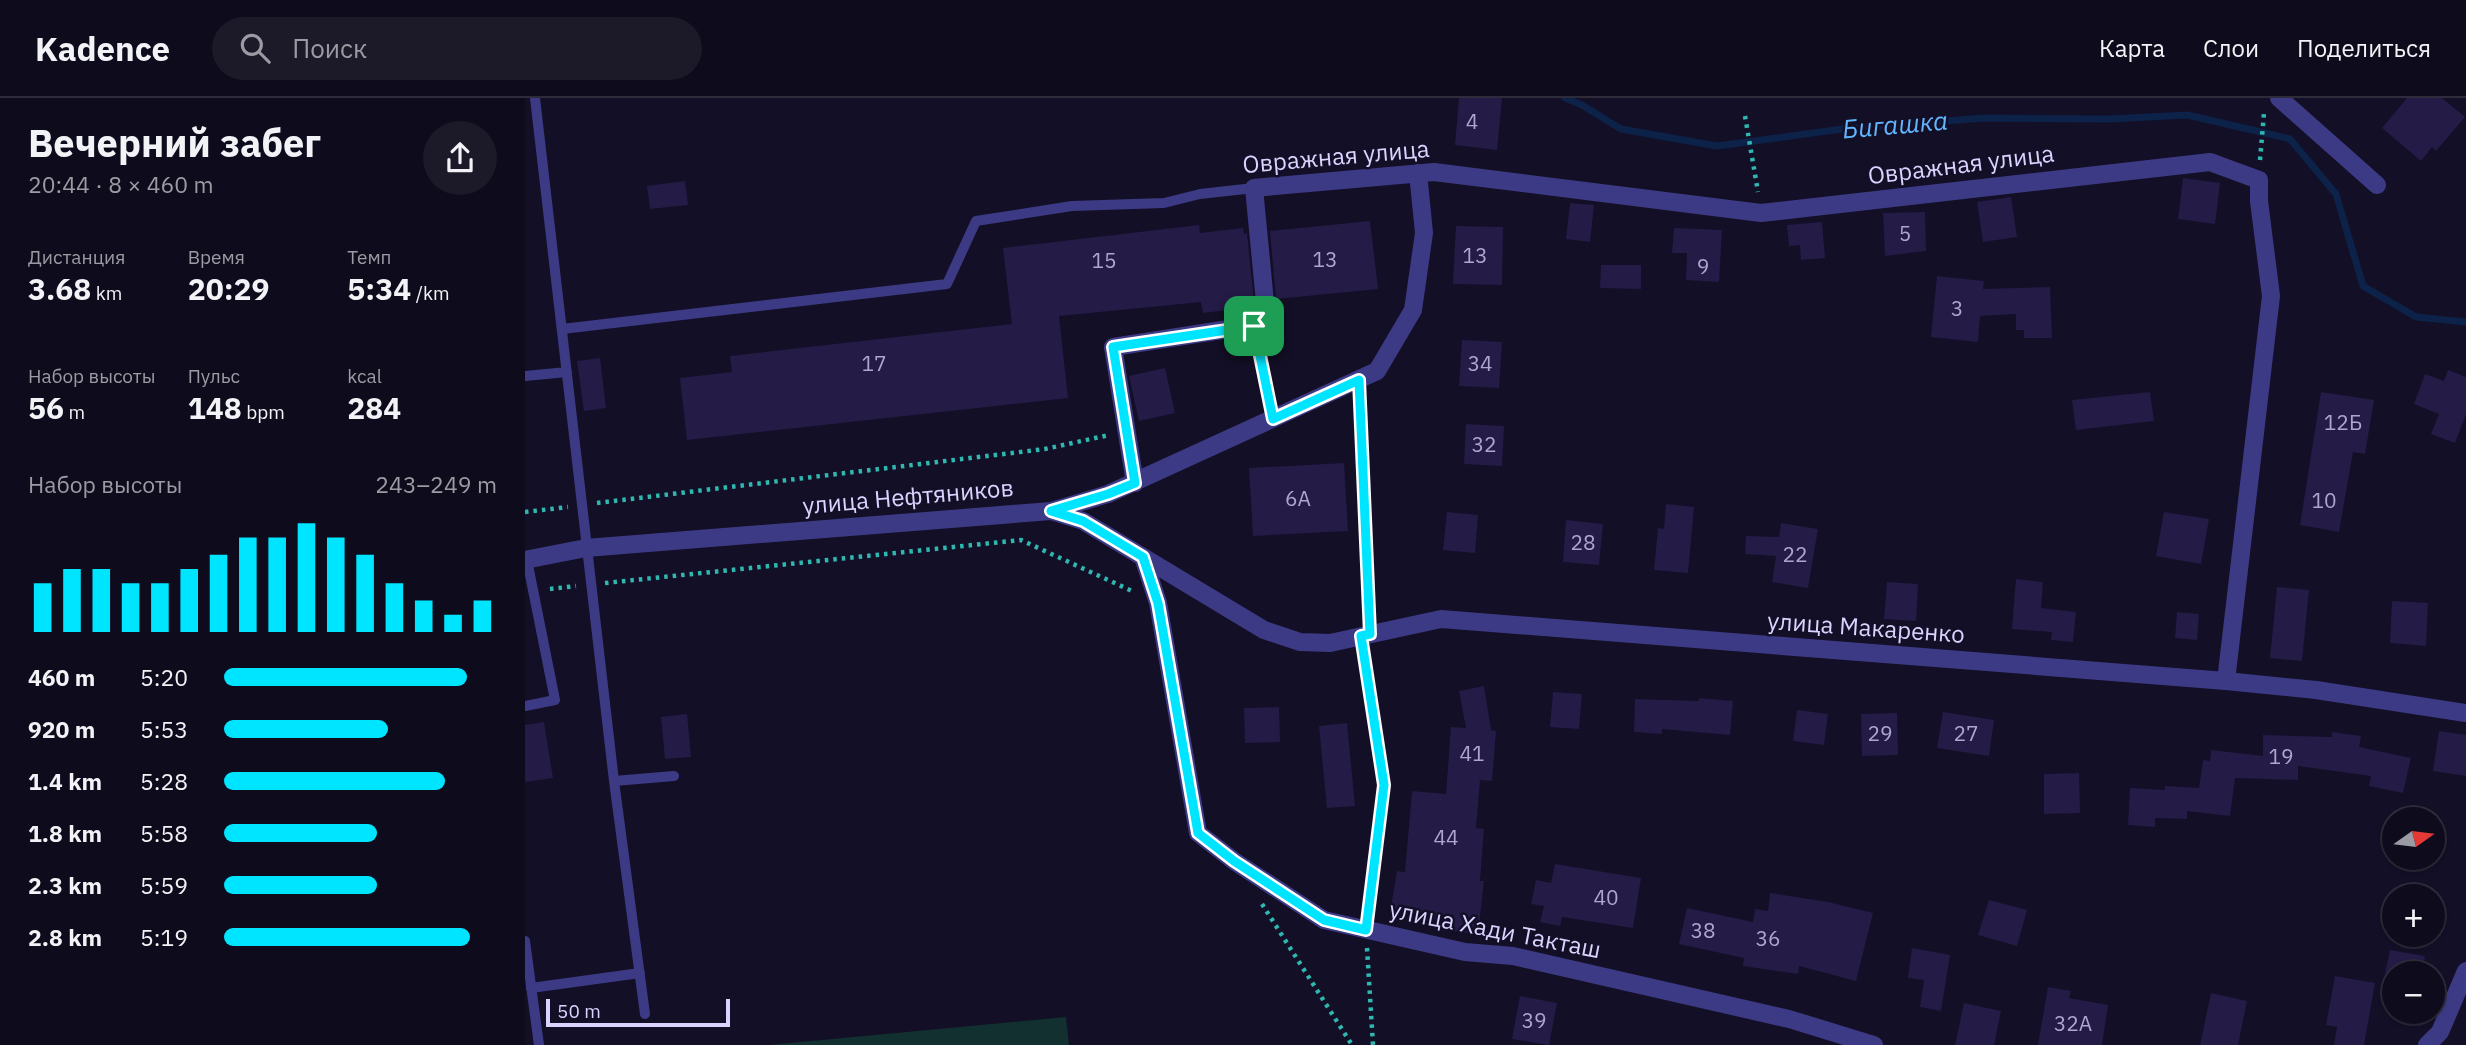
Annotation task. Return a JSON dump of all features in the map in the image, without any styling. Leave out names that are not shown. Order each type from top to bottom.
[{"type":"street","points":[[2279,98],[2377,185]]},
{"type":"street","name":"Овражная улица","points":[[1254,188],[1434,172],[1762,213],[2210,162],[2259,180],[2259,201],[2271,296],[2227,681]]},
{"type":"street","points":[[1051,511],[1135,483],[1377,371],[1413,310],[1424,233],[1418,173]]},
{"type":"street","points":[[1135,483],[1113,347],[1267,323],[1254,188]]},
{"type":"street","name":"улица Нефтяников","points":[[526,560],[586,548],[1051,511],[1083,521],[1264,630]]},
{"type":"street","name":"улица Хади Такташ","points":[[1143,557],[1158,603],[1198,833],[1234,861],[1324,920],[1465,952],[1513,956],[1789,1019],[1874,1045]]},
{"type":"street","name":"улица Макаренко","points":[[1264,630],[1300,642],[1330,643],[1441,619],[2227,681],[2316,690],[2466,713]]},
{"type":"street","points":[[2427,1045],[2440,1032],[2466,971]]},
{"type":"lane","points":[[535,98],[586,548],[645,1014]]},
{"type":"lane","name":"Овражная улица","points":[[562,328],[947,284],[976,221],[1072,206],[1164,203],[1201,194],[1254,188]]},
{"type":"lane","points":[[1254,326],[1273,419]]},
{"type":"lane","points":[[525,376],[567,372]]},
{"type":"lane","points":[[1359,380],[1366,635],[1384,785],[1366,930]]},
{"type":"lane","points":[[525,706],[555,700],[526,560]]},
{"type":"lane","points":[[614,780],[674,776]]},
{"type":"lane","points":[[525,941],[539,1045]]},
{"type":"lane","points":[[531,988],[640,973]]},
{"type":"path","points":[[1745,116],[1762,213]]},
{"type":"path","points":[[2260,156],[2264,126]]},
{"type":"path","points":[[525,512],[1033,450],[1127,432]]},
{"type":"path","points":[[533,590],[1021,540],[1158,603]]},
{"type":"path","points":[[1255,894],[1352,1045]]},
{"type":"path","points":[[1366,930],[1373,1045]]},
{"type":"green space","points":[[1066,1017],[1069,1045],[769,1045]]},
{"type":"building","points":[[1459,98],[1502,98],[1497,150],[1455,145]]},
{"type":"building","points":[[2407,98],[2442,98],[2465,117],[2436,151],[2432,147],[2421,161],[2382,128]]},
{"type":"building","points":[[2183,178],[2220,183],[2215,224],[2178,219]]},
{"type":"building","points":[[685,181],[688,205],[650,209],[647,186]]},
{"type":"building","points":[[2011,197],[2017,237],[1983,242],[1977,202]]},
{"type":"building","points":[[1570,203],[1594,205],[1590,242],[1566,239]]},
{"type":"building","points":[[1925,212],[1926,251],[1885,256],[1883,213]]},
{"type":"building","points":[[1370,221],[1378,289],[1276,299],[1270,231]]},
{"type":"building","points":[[1822,222],[1825,258],[1801,260],[1800,245],[1789,246],[1787,225]]},
{"type":"building","points":[[1199,225],[1200,233],[1243,228],[1244,234],[1247,233],[1254,302],[1244,303],[1245,308],[1203,313],[1201,302],[1059,316],[1068,398],[687,440],[680,378],[732,372],[730,356],[1012,324],[1003,248]]},
{"type":"building","points":[[1456,226],[1503,227],[1502,285],[1453,284]]},
{"type":"building","points":[[1674,228],[1722,230],[1719,282],[1686,280],[1687,253],[1672,253]]},
{"type":"building","points":[[1601,265],[1641,265],[1641,289],[1600,288]]},
{"type":"building","points":[[1937,276],[1984,281],[1983,289],[2050,287],[2052,338],[2024,338],[2024,330],[2016,330],[2016,314],[1980,316],[1978,342],[1931,337]]},
{"type":"building","points":[[1462,340],[1502,342],[1499,388],[1459,386]]},
{"type":"building","points":[[600,358],[606,408],[584,411],[577,361]]},
{"type":"building","points":[[1165,368],[1175,413],[1139,421],[1129,376]]},
{"type":"building","points":[[2448,370],[2466,377],[2466,414],[2455,443],[2431,434],[2439,414],[2414,404],[2425,374],[2444,381]]},
{"type":"building","points":[[2150,392],[2154,421],[2076,430],[2072,400]]},
{"type":"building","points":[[2321,392],[2374,400],[2365,454],[2353,452],[2339,532],[2300,525]]},
{"type":"building","points":[[1466,424],[1504,426],[1502,466],[1464,464]]},
{"type":"building","points":[[1344,463],[1348,531],[1253,536],[1249,468]]},
{"type":"building","points":[[1666,504],[1694,507],[1688,573],[1654,570],[1658,528],[1664,529]]},
{"type":"building","points":[[1447,512],[1478,515],[1475,553],[1443,550]]},
{"type":"building","points":[[2164,512],[2209,519],[2201,564],[2156,556]]},
{"type":"building","points":[[1566,520],[1603,524],[1599,565],[1563,562]]},
{"type":"building","points":[[1781,523],[1818,529],[1808,588],[1772,582],[1776,556],[1745,554],[1746,536],[1779,537]]},
{"type":"building","points":[[2016,579],[2043,582],[2041,608],[2076,612],[2073,642],[2051,640],[2052,632],[2012,629]]},
{"type":"building","points":[[1887,582],[1918,584],[1916,621],[1884,619]]},
{"type":"building","points":[[2277,587],[2309,590],[2302,661],[2270,658]]},
{"type":"building","points":[[2392,601],[2428,603],[2426,646],[2390,643]]},
{"type":"building","points":[[2177,612],[2199,614],[2197,640],[2175,638]]},
{"type":"building","points":[[1484,686],[1491,730],[1496,731],[1492,781],[1480,780],[1476,828],[1484,829],[1480,881],[1484,881],[1478,934],[1434,929],[1435,920],[1390,913],[1397,871],[1405,872],[1412,791],[1446,794],[1451,727],[1466,728],[1459,691]]},
{"type":"building","points":[[1553,692],[1582,694],[1579,729],[1550,727]]},
{"type":"building","points":[[1699,698],[1733,701],[1730,735],[1662,729],[1662,734],[1634,732],[1635,699],[1699,701]]},
{"type":"building","points":[[1279,707],[1280,742],[1245,743],[1244,708]]},
{"type":"building","points":[[1797,710],[1828,714],[1824,745],[1793,741]]},
{"type":"building","points":[[1943,712],[1994,720],[1989,756],[1937,748]]},
{"type":"building","points":[[1897,713],[1898,755],[1862,756],[1861,714]]},
{"type":"building","points":[[687,714],[691,757],[665,759],[661,717]]},
{"type":"building","points":[[544,722],[553,778],[525,782],[525,725]]},
{"type":"building","points":[[1347,723],[1355,806],[1327,808],[1319,726]]},
{"type":"building","points":[[2439,731],[2466,735],[2466,776],[2433,771]]},
{"type":"building","points":[[2332,732],[2361,736],[2359,747],[2411,758],[2403,793],[2369,786],[2371,776],[2298,766],[2298,780],[2235,778],[2230,816],[2187,811],[2187,819],[2155,818],[2155,827],[2128,825],[2130,788],[2199,788],[2203,760],[2210,761],[2211,750],[2263,756],[2263,735],[2332,737]]},
{"type":"building","points":[[2079,773],[2080,813],[2044,814],[2044,774]]},
{"type":"building","points":[[1555,864],[1641,878],[1633,928],[1562,917],[1560,926],[1540,922],[1544,906],[1531,904],[1536,880],[1551,883]]},
{"type":"building","points":[[1770,893],[1828,902],[1873,913],[1856,981],[1799,966],[1798,974],[1743,966],[1744,958],[1679,944],[1687,908],[1753,922],[1755,909],[1768,911]]},
{"type":"building","points":[[1989,900],[2027,910],[2017,946],[1978,935]]},
{"type":"building","points":[[1912,948],[1950,955],[1941,1011],[1920,1007],[1924,980],[1908,978]]},
{"type":"building","points":[[2390,950],[2425,956],[2424,961],[2388,961]]},
{"type":"building","points":[[2335,976],[2375,983],[2364,1045],[2334,1045],[2337,1027],[2326,1025]]},
{"type":"building","points":[[2048,987],[2071,991],[2069,998],[2108,1005],[2102,1045],[2038,1045]]},
{"type":"building","points":[[2211,993],[2247,1001],[2238,1045],[2200,1045]]},
{"type":"building","points":[[1520,996],[1557,1003],[1549,1045],[1512,1039]]},
{"type":"building","points":[[1964,1003],[2001,1011],[1994,1045],[1955,1045]]},
{"type":"waterway","name":"Бигашка","points":[[1565,98],[1582,105],[1621,129],[1717,146],[1842,129],[1984,118],[2110,119],[2187,115],[2290,139],[2336,194],[2363,286],[2416,317],[2466,322]]},
{"type":"route","points":[[1254,326],[1273,419],[1359,380],[1370,634],[1361,636],[1384,785],[1366,930],[1324,920],[1234,861],[1198,833],[1158,603],[1143,557],[1083,521],[1051,511],[1135,483],[1113,347],[1254,326]]}]
